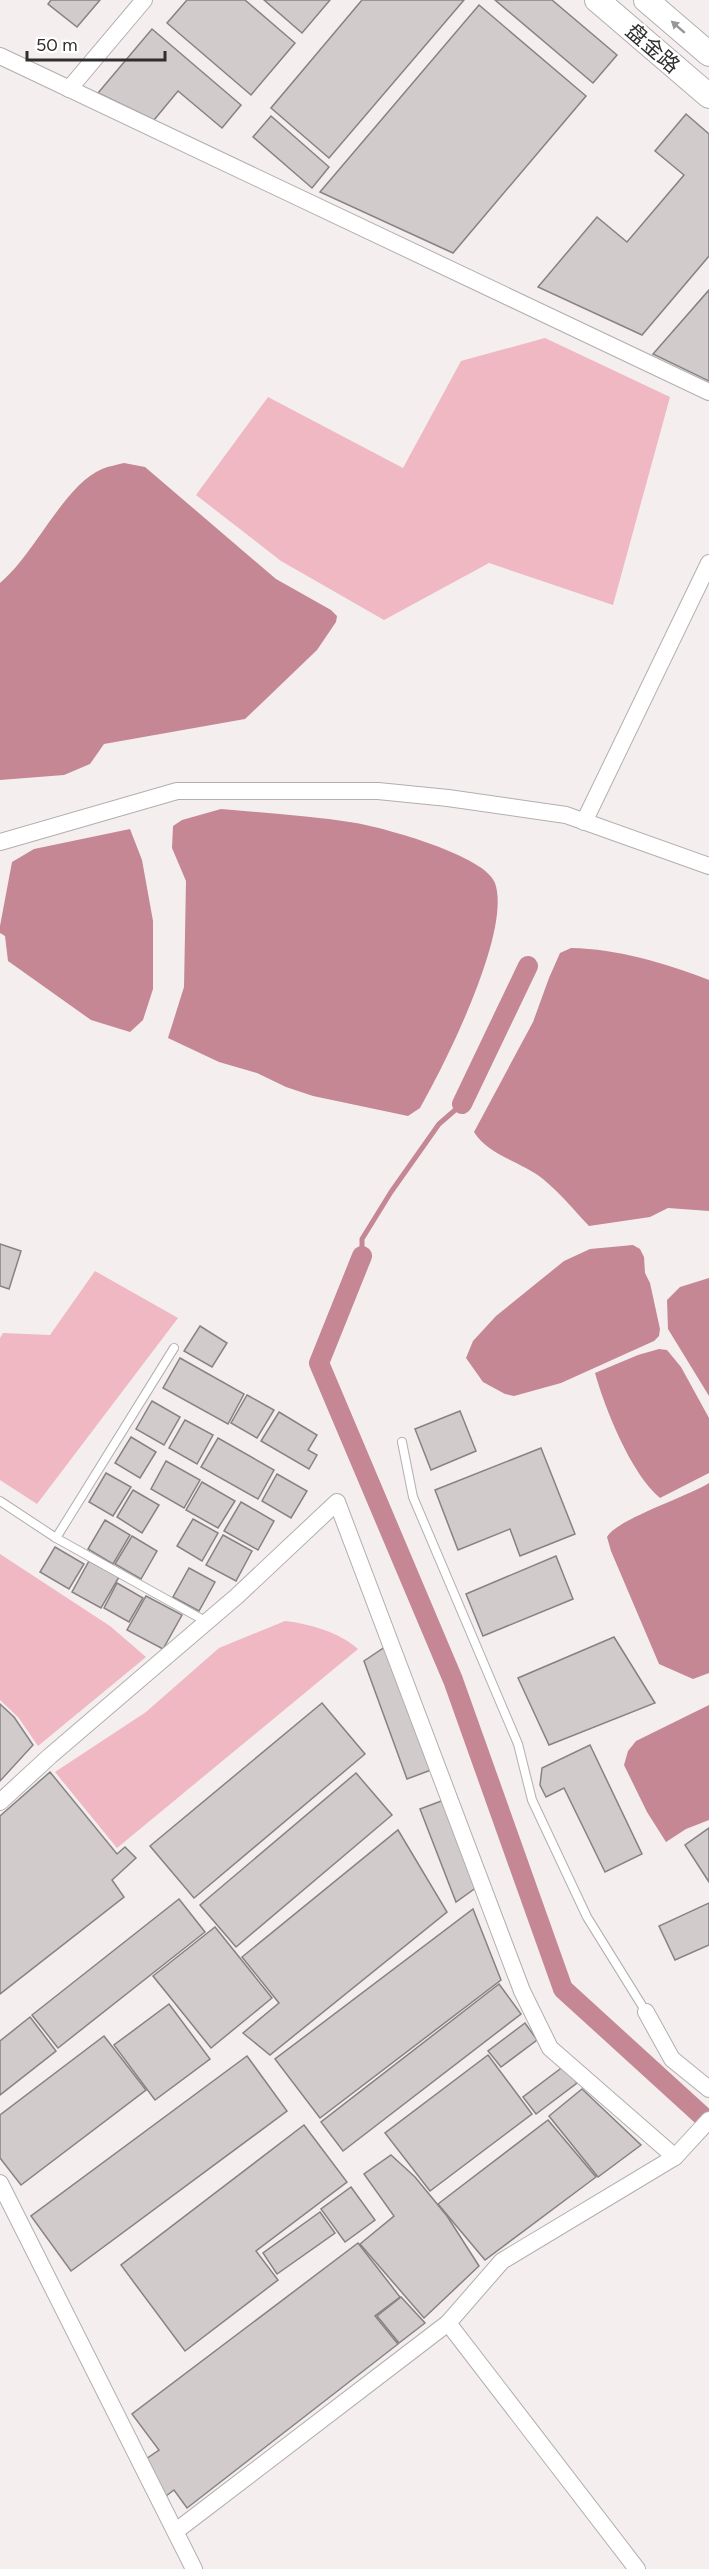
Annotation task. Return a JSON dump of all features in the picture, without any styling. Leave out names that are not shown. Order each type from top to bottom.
[{"type":"street","points":[[69,89],[144,0]]},
{"type":"street","name":"盘金路","points":[[597,0],[709,96]]},
{"type":"street","name":"盘金路","points":[[646,0],[709,54]]},
{"type":"street","points":[[0,56],[709,392]]},
{"type":"street","points":[[584,822],[709,563]]},
{"type":"street","points":[[0,842],[177,791],[378,791],[556,814],[709,866]]},
{"type":"street","points":[[0,1802],[50,1756],[207,1622],[337,1502],[522,1991],[550,2048],[675,2157]]},
{"type":"street","points":[[646,2012],[672,2059],[709,2089]]},
{"type":"street","points":[[176,2531],[448,2323],[502,2261],[675,2157],[709,2120]]},
{"type":"street","points":[[0,2183],[194,2569]]},
{"type":"street","points":[[448,2323],[637,2569]]},
{"type":"lane","points":[[56,1538],[174,1348]]},
{"type":"lane","points":[[402,1442],[413,1497],[518,1744],[532,1800],[587,1917],[646,2012]]},
{"type":"lane","points":[[0,1501],[56,1538],[207,1622]]},
{"type":"shaded area","points":[[545,338],[670,397],[613,605],[489,563],[384,620],[281,561],[196,495],[268,397],[403,468],[461,361]]},
{"type":"shaded area","points":[[124,463],[145,467],[276,579],[331,610],[337,616],[336,622],[317,650],[245,719],[104,744],[90,764],[64,775],[0,780],[0,583],[25,555],[75,489],[88,477],[102,469]]},
{"type":"shaded area","points":[[221,809],[356,823],[389,831],[455,853],[488,873],[495,883],[498,905],[494,932],[473,997],[445,1061],[420,1108],[408,1116],[313,1096],[286,1087],[257,1073],[219,1062],[168,1038],[184,987],[186,881],[172,848],[173,826],[182,820]]},
{"type":"shaded area","points":[[130,829],[142,860],[153,921],[153,989],[143,1020],[130,1032],[91,1020],[8,961],[5,936],[0,933],[0,926],[12,862],[34,849]]},
{"type":"shaded area","points":[[571,948],[606,951],[641,958],[709,980],[709,1211],[668,1208],[650,1217],[589,1226],[543,1179],[488,1147],[474,1132],[533,1022],[560,953]]},
{"type":"shaded area","points":[[633,1245],[640,1249],[644,1257],[645,1273],[650,1283],[660,1329],[659,1336],[654,1341],[561,1383],[514,1396],[505,1394],[483,1382],[466,1358],[473,1341],[496,1316],[564,1261],[590,1249]]},
{"type":"shaded area","points":[[95,1271],[178,1318],[37,1504],[0,1480],[0,1338],[3,1333],[50,1335]]},
{"type":"shaded area","points":[[709,1278],[709,1396],[668,1329],[667,1300],[680,1287]]},
{"type":"shaded area","points":[[659,1349],[667,1350],[681,1367],[709,1418],[709,1473],[660,1498],[639,1473],[620,1440],[595,1373]]},
{"type":"shaded area","points":[[709,1483],[709,1673],[693,1679],[659,1664],[607,1537],[624,1523]]},
{"type":"shaded area","points":[[0,1554],[110,1626],[146,1657],[38,1746],[18,1717],[0,1700]]},
{"type":"shaded area","points":[[285,1621],[324,1630],[358,1649],[117,1848],[55,1772],[146,1712],[219,1648]]},
{"type":"shaded area","points":[[709,1705],[709,1820],[686,1829],[666,1842],[647,1812],[624,1765],[628,1751],[636,1741]]},
{"type":"building","points":[[51,0],[100,0],[77,27],[48,4]]},
{"type":"building","points":[[187,0],[245,0],[295,43],[251,95],[167,23]]},
{"type":"building","points":[[264,0],[330,0],[302,33]]},
{"type":"building","points":[[362,0],[464,0],[329,158],[271,108]]},
{"type":"building","points":[[495,0],[552,0],[617,55],[593,83]]},
{"type":"building","points":[[479,5],[586,96],[453,253],[320,192]]},
{"type":"building","points":[[152,29],[241,105],[222,128],[178,91],[154,120],[98,93]]},
{"type":"building","points":[[686,114],[709,134],[709,256],[642,335],[538,287],[597,217],[627,242],[684,175],[655,151]]},
{"type":"building","points":[[271,116],[329,167],[312,188],[253,137]]},
{"type":"building","points":[[709,290],[709,381],[653,354]]},
{"type":"building","points":[[0,1244],[21,1251],[9,1289],[0,1286]]},
{"type":"building","points":[[200,1326],[227,1343],[212,1367],[184,1351]]},
{"type":"building","points":[[180,1358],[244,1394],[228,1424],[163,1388]]},
{"type":"building","points":[[247,1395],[274,1410],[257,1438],[231,1423]]},
{"type":"building","points":[[152,1401],[180,1417],[164,1445],[136,1429]]},
{"type":"building","points":[[460,1411],[476,1451],[431,1470],[415,1429]]},
{"type":"building","points":[[279,1412],[317,1435],[308,1450],[317,1455],[309,1469],[261,1441]]},
{"type":"building","points":[[185,1420],[213,1435],[197,1464],[169,1448]]},
{"type":"building","points":[[131,1437],[156,1452],[140,1478],[115,1463]]},
{"type":"building","points":[[218,1438],[274,1470],[258,1499],[201,1467]]},
{"type":"building","points":[[541,1448],[575,1534],[520,1556],[510,1529],[458,1550],[435,1490]]},
{"type":"building","points":[[166,1461],[200,1480],[184,1508],[151,1489]]},
{"type":"building","points":[[106,1473],[131,1487],[113,1516],[89,1502]]},
{"type":"building","points":[[277,1474],[307,1491],[291,1518],[262,1501]]},
{"type":"building","points":[[202,1482],[235,1501],[218,1528],[186,1510]]},
{"type":"building","points":[[133,1490],[159,1505],[142,1533],[117,1517]]},
{"type":"building","points":[[241,1502],[274,1521],[258,1550],[224,1531]]},
{"type":"building","points":[[193,1519],[218,1533],[202,1561],[177,1546]]},
{"type":"building","points":[[105,1520],[130,1535],[113,1564],[88,1549]]},
{"type":"building","points":[[223,1535],[252,1551],[236,1581],[206,1565]]},
{"type":"building","points":[[132,1536],[157,1551],[141,1579],[115,1564]]},
{"type":"building","points":[[55,1547],[84,1564],[69,1589],[40,1572]]},
{"type":"building","points":[[556,1556],[573,1599],[483,1636],[466,1594]]},
{"type":"building","points":[[89,1561],[119,1577],[101,1608],[72,1592]]},
{"type":"building","points":[[189,1568],[215,1582],[199,1611],[173,1597]]},
{"type":"building","points":[[117,1583],[143,1598],[129,1622],[104,1608]]},
{"type":"building","points":[[146,1596],[182,1615],[163,1649],[127,1630]]},
{"type":"building","points":[[614,1637],[655,1703],[549,1745],[518,1678]]},
{"type":"building","points":[[385,1647],[431,1770],[407,1779],[364,1661]]},
{"type":"building","points":[[322,1703],[365,1754],[194,1898],[150,1846]]},
{"type":"building","points":[[0,1704],[14,1717],[33,1745],[0,1781]]},
{"type":"building","points":[[590,1745],[642,1854],[605,1872],[564,1788],[546,1797],[540,1785],[542,1768]]},
{"type":"building","points":[[50,1772],[117,1854],[125,1847],[136,1858],[112,1880],[124,1897],[0,1994],[0,1816]]},
{"type":"building","points":[[356,1773],[392,1815],[236,1947],[200,1905]]},
{"type":"building","points":[[444,1800],[477,1887],[456,1902],[420,1809]]},
{"type":"building","points":[[709,1828],[709,1882],[685,1845]]},
{"type":"building","points":[[398,1830],[447,1912],[270,2055],[243,2033],[279,2003],[242,1957]]},
{"type":"building","points":[[179,1899],[205,1932],[58,2048],[32,2015]]},
{"type":"building","points":[[709,1903],[709,1945],[675,1960],[659,1926]]},
{"type":"building","points":[[473,1909],[501,1980],[320,2118],[275,2059]]},
{"type":"building","points":[[215,1927],[272,1998],[211,2048],[153,1976]]},
{"type":"building","points":[[499,1984],[521,2014],[343,2151],[321,2122]]},
{"type":"building","points":[[169,2004],[210,2059],[155,2100],[114,2045]]},
{"type":"building","points":[[30,2017],[56,2051],[0,2095],[0,2041]]},
{"type":"building","points":[[525,2023],[537,2040],[501,2067],[488,2051]]},
{"type":"building","points":[[104,2036],[146,2090],[21,2185],[0,2158],[0,2115]]},
{"type":"building","points":[[488,2055],[532,2114],[430,2191],[385,2133]]},
{"type":"building","points":[[247,2056],[287,2111],[71,2271],[31,2216]]},
{"type":"building","points":[[564,2066],[577,2083],[536,2114],[523,2097]]},
{"type":"building","points":[[582,2089],[641,2145],[598,2177],[549,2116]]},
{"type":"building","points":[[548,2120],[596,2177],[485,2260],[438,2204]]},
{"type":"building","points":[[304,2125],[347,2182],[256,2251],[278,2280],[185,2351],[121,2265]]},
{"type":"building","points":[[391,2155],[415,2177],[447,2216],[479,2266],[424,2318],[360,2244],[394,2216],[364,2174]]},
{"type":"building","points":[[351,2187],[375,2220],[345,2242],[321,2209]]},
{"type":"building","points":[[320,2212],[335,2233],[277,2274],[263,2253]]},
{"type":"building","points":[[358,2243],[400,2297],[375,2316],[398,2344],[187,2508],[174,2490],[166,2496],[146,2459],[159,2450],[132,2414]]},
{"type":"building","points":[[401,2297],[425,2323],[399,2343],[377,2316]]},
{"type":"waterway","points":[[462,1104],[528,966]]},
{"type":"waterway","points":[[362,1256],[362,1239],[391,1192],[439,1124],[462,1104]]},
{"type":"waterway","points":[[362,1256],[319,1363],[453,1680],[563,1989],[709,2122]]}]
